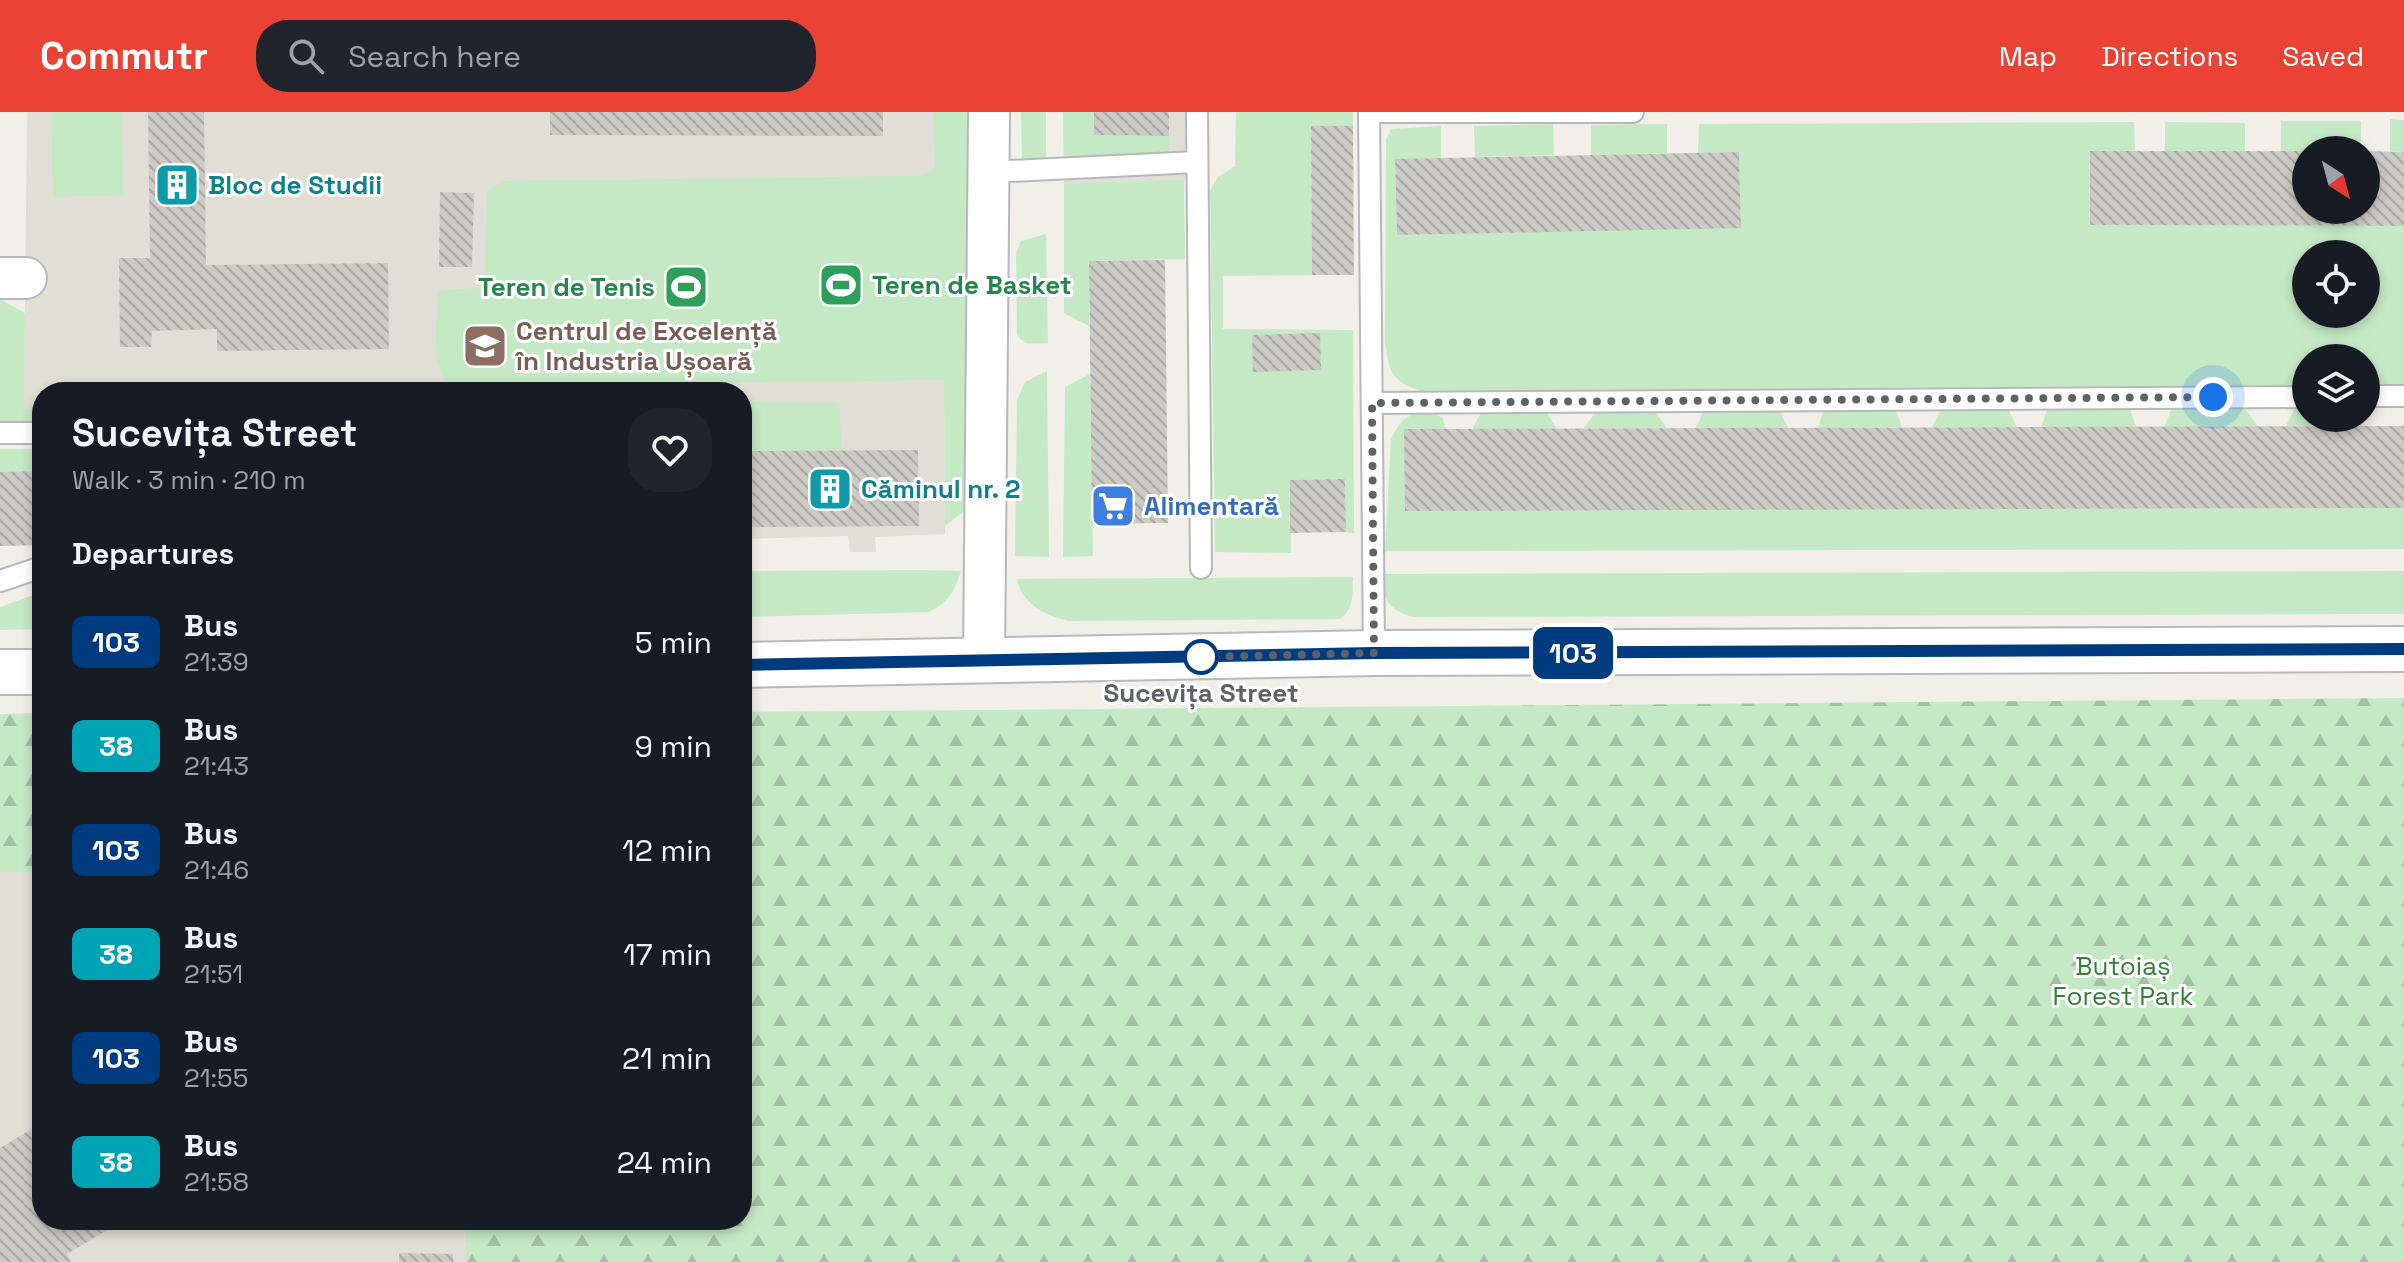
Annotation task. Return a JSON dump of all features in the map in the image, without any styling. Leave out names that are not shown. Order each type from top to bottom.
[{"type":"main road","points":[[752,665],[1374,653],[2404,649]]},
{"type":"main road","points":[[0,672],[32,672]]},
{"type":"street","points":[[984,660],[989,112]]},
{"type":"lane","points":[[1197,112],[1201,568]]},
{"type":"lane","points":[[1374,653],[1369,112],[1633,112]]},
{"type":"lane","points":[[988,172],[1197,162]]},
{"type":"lane","points":[[2380,396],[2404,396]]},
{"type":"lane","points":[[1372,403],[2292,397]]},
{"type":"lane","points":[[0,433],[32,433]]},
{"type":"lane","points":[[0,581],[32,570]]},
{"type":"shaded area","name":"Centrul de Excelență în Industria Ușoară","points":[[27,112],[943,112],[945,534],[875,537],[876,552],[850,552],[848,536],[752,539],[752,382],[32,382],[32,410],[24,410]]},
{"type":"shaded area","points":[[1063,112],[1204,112],[1206,180],[1064,183]]},
{"type":"shaded area","points":[[0,872],[32,873],[32,1230],[466,1230],[466,1262],[0,1262]]},
{"type":"green space","points":[[51,112],[122,112],[123,195],[53,197]]},
{"type":"green space","points":[[933,112],[975,112],[976,502],[945,526],[944,380],[445,382],[435,357],[438,290],[484,288],[487,191],[505,181],[920,176],[935,170]]},
{"type":"green space","points":[[1021,112],[1046,112],[1046,158],[1022,159]]},
{"type":"green space","points":[[1063,112],[1094,112],[1094,135],[1169,136],[1169,156],[1064,157]]},
{"type":"green space","points":[[1236,112],[1353,112],[1353,126],[1311,126],[1312,275],[1223,276],[1223,329],[1353,330],[1354,533],[1346,532],[1345,479],[1290,480],[1291,553],[1215,552],[1210,191],[1218,177],[1235,166]]},
{"type":"green space","points":[[2390,119],[2404,120],[2404,152],[2390,151]]},
{"type":"green space","points":[[2281,121],[2361,121],[2361,136],[2292,136],[2292,151],[2281,151]]},
{"type":"green space","points":[[2134,122],[2135,151],[2090,151],[2090,225],[2404,226],[2404,384],[2380,384],[2380,344],[2292,344],[2292,385],[1421,391],[1403,384],[1394,374],[1385,343],[1386,139],[1391,129],[1441,126],[1441,158],[1395,160],[1397,235],[1741,227],[1739,152],[1698,153],[1699,124]]},
{"type":"green space","points":[[2165,122],[2245,123],[2245,151],[2165,151]]},
{"type":"green space","points":[[1553,124],[1554,155],[1475,157],[1474,126]]},
{"type":"green space","points":[[1667,124],[1667,153],[1591,155],[1591,125]]},
{"type":"green space","points":[[1184,180],[1185,259],[1089,261],[1089,326],[1064,313],[1064,183]]},
{"type":"green space","points":[[1046,234],[1048,343],[1030,343],[1017,334],[1016,253],[1021,241]]},
{"type":"green space","points":[[0,299],[25,313],[24,410],[32,410],[32,423],[0,423]]},
{"type":"green space","points":[[1047,371],[1049,557],[1015,556],[1017,400],[1025,382]]},
{"type":"green space","points":[[1090,374],[1093,556],[1063,557],[1065,387]]},
{"type":"green space","points":[[752,402],[839,403],[842,450],[752,451]]},
{"type":"green space","points":[[2007,407],[2017,427],[1932,427],[1942,408]]},
{"type":"green space","points":[[2048,407],[2129,407],[2136,427],[2041,427]]},
{"type":"green space","points":[[1895,408],[1902,427],[1818,428],[1824,409]]},
{"type":"green space","points":[[1598,409],[1653,410],[1667,428],[1584,428]]},
{"type":"green space","points":[[1779,409],[1788,428],[1696,428],[1704,410]]},
{"type":"green space","points":[[2172,409],[2245,409],[2259,427],[2164,427]]},
{"type":"green space","points":[[1482,411],[1546,412],[1557,429],[1472,429]]},
{"type":"green space","points":[[1420,412],[1442,417],[1446,429],[1405,429],[1405,511],[2404,508],[2404,549],[1385,551],[1391,440],[1402,422]]},
{"type":"green space","points":[[0,449],[32,449],[32,471],[0,472]]},
{"type":"green space","points":[[752,571],[961,571],[950,596],[929,612],[752,617]]},
{"type":"green space","points":[[2404,571],[2404,614],[1414,617],[1399,612],[1389,603],[1381,574]]},
{"type":"green space","points":[[1353,577],[1350,605],[1340,619],[1068,621],[1029,602],[1017,579]]},
{"type":"green space","points":[[32,596],[32,629],[0,630],[0,607]]},
{"type":"green space","name":"Butoiaș Forest Park","points":[[2404,698],[2404,1262],[466,1262],[466,1230],[752,1230],[752,712]]},
{"type":"green space","points":[[32,713],[32,873],[0,872],[0,714]]},
{"type":"building","name":"Bloc de Studii","points":[[148,112],[204,112],[206,265],[388,263],[389,349],[217,351],[217,329],[152,331],[151,347],[120,347],[119,258],[150,258]]},
{"type":"building","points":[[550,112],[883,112],[883,136],[550,135]]},
{"type":"building","points":[[1094,112],[1169,112],[1169,136],[1094,135]]},
{"type":"building","points":[[1311,126],[1353,126],[1354,275],[1312,275]]},
{"type":"building","points":[[2090,151],[2292,151],[2292,224],[2380,224],[2380,151],[2404,152],[2404,226],[2090,225]]},
{"type":"building","points":[[1739,152],[1741,228],[1397,235],[1395,159]]},
{"type":"building","points":[[440,192],[474,193],[472,267],[439,267]]},
{"type":"building","points":[[1165,260],[1168,523],[1092,524],[1089,261]]},
{"type":"building","points":[[1320,333],[1321,370],[1253,372],[1252,335]]},
{"type":"building","points":[[2292,426],[2292,432],[2380,432],[2380,426],[2404,426],[2404,508],[1405,511],[1404,429]]},
{"type":"building","name":"Căminul nr. 2","points":[[918,450],[919,526],[752,527],[752,451]]},
{"type":"building","points":[[32,471],[32,545],[0,546],[0,472]]},
{"type":"building","points":[[1345,479],[1346,532],[1290,533],[1290,480]]},
{"type":"building","points":[[32,1129],[32,1230],[107,1230],[67,1254],[71,1262],[0,1262],[0,1148]]},
{"type":"building","points":[[399,1253],[453,1254],[453,1262],[399,1262]]},
{"type":"bus line","name":"103","points":[[752,665],[1374,653],[2404,649]]},
{"type":"place","name":"Bloc de Studii","points":[[177,185]]},
{"type":"place","name":"Teren de Basket","points":[[841,285]]},
{"type":"place","name":"Teren de Tenis","points":[[686,287]]},
{"type":"place","name":"Centrul de Excelență în Industria Ușoară","points":[[485,346]]},
{"type":"place","name":"Căminul nr. 2","points":[[830,489]]},
{"type":"place","name":"Alimentară","points":[[1113,506]]},
{"type":"place","name":"Sucevița Street","points":[[1201,657]]},
{"type":"route","points":[[1201,657],[1374,653],[1372,403],[2213,397]]}]
